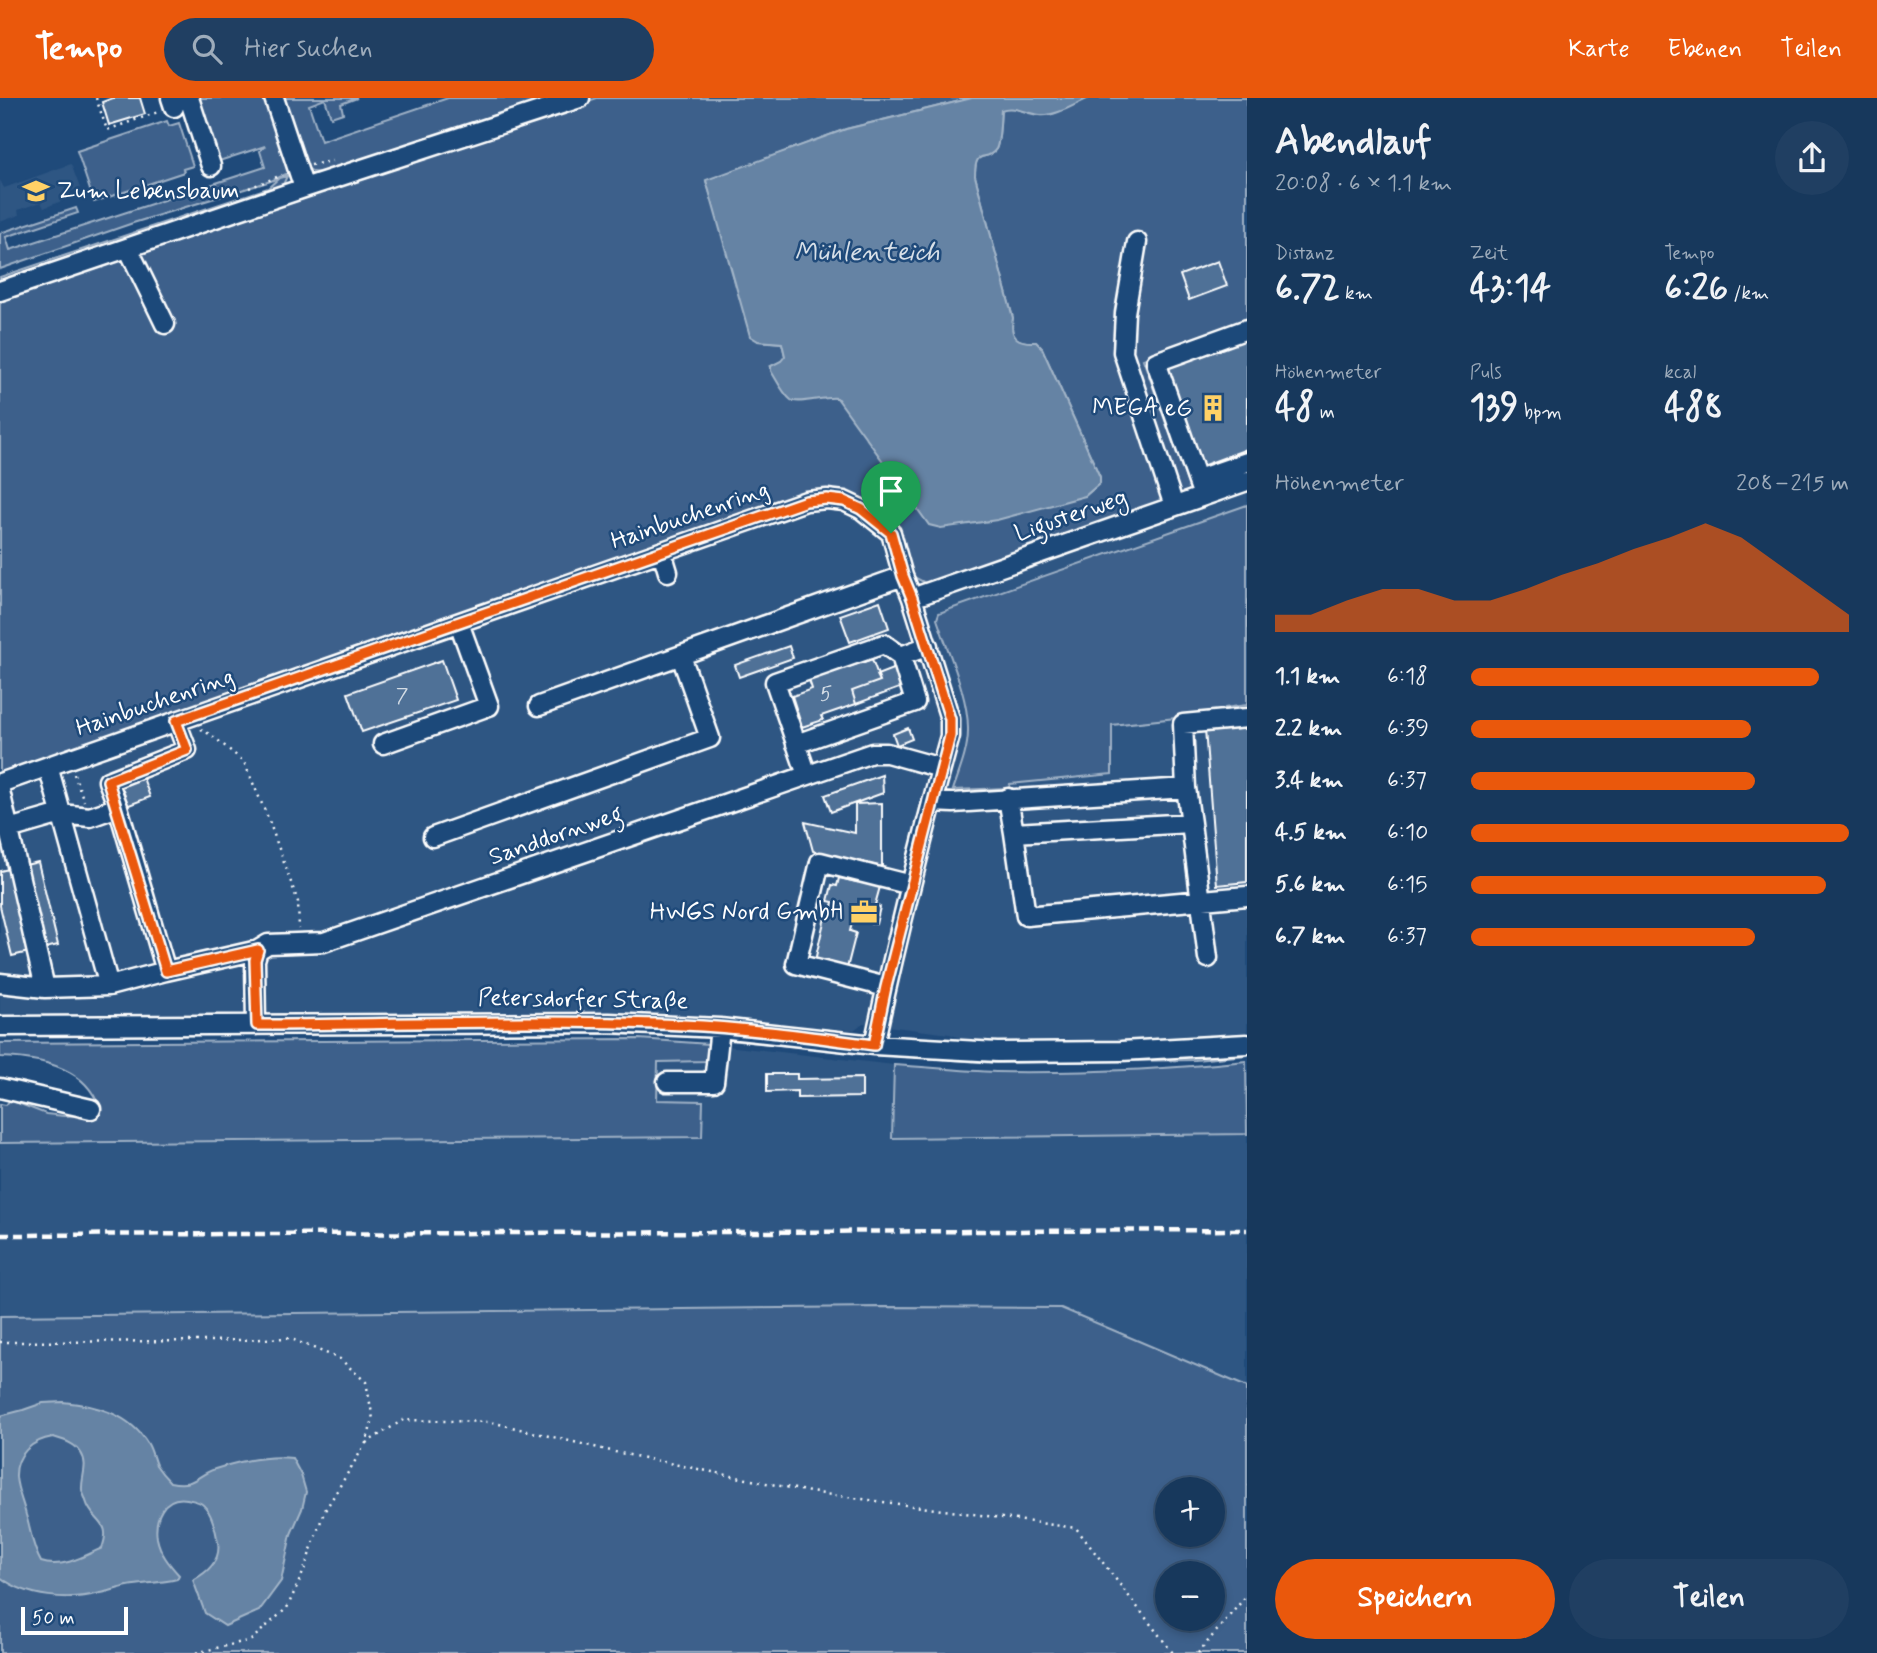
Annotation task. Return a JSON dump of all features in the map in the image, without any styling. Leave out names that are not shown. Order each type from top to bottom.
[{"type":"street","points":[[274,98],[304,188]]},
{"type":"street","points":[[0,291],[580,98]]},
{"type":"street","points":[[178,101],[211,166]]},
{"type":"street","points":[[1137,242],[1125,313],[1124,352],[1174,506]]},
{"type":"street","points":[[128,248],[164,324]]},
{"type":"street","points":[[1247,329],[1156,362],[1201,488],[1247,462]]},
{"type":"street","name":"Ligusterweg","points":[[912,598],[1174,506],[1201,488],[1247,481]]},
{"type":"street","name":"Hainbuchenring","points":[[0,783],[806,501],[844,501],[861,509],[891,533],[950,719],[950,736],[911,885],[874,1045]]},
{"type":"street","points":[[662,552],[668,572]]},
{"type":"street","points":[[540,706],[903,576]]},
{"type":"street","points":[[383,744],[489,706],[459,623]]},
{"type":"street","points":[[796,744],[915,702],[901,656],[884,644],[775,682],[796,744],[807,775]]},
{"type":"street","points":[[901,656],[928,646]]},
{"type":"street","points":[[433,837],[710,738],[681,656]]},
{"type":"street","points":[[1208,958],[1186,788],[1183,724],[1247,718]]},
{"type":"street","points":[[166,971],[108,781],[187,750],[176,721]]},
{"type":"street","name":"Sanddornweg","points":[[0,983],[45,988],[108,986],[258,950],[268,944],[324,942],[872,753],[887,752],[941,768]]},
{"type":"street","points":[[48,766],[108,986]]},
{"type":"street","points":[[932,802],[953,803],[1186,788]]},
{"type":"street","points":[[0,791],[45,988]]},
{"type":"street","points":[[1008,798],[1026,916],[1247,896]]},
{"type":"street","points":[[9,829],[61,814],[90,817],[118,807]]},
{"type":"street","points":[[1014,834],[1191,823]]},
{"type":"street","points":[[886,987],[796,964],[820,862],[911,885]]},
{"type":"street","points":[[257,1025],[255,960],[258,950]]},
{"type":"street","name":"Petersdorfer Straße","points":[[0,1026],[609,1023],[720,1028],[947,1050],[1121,1051],[1247,1044]]},
{"type":"street","points":[[667,1082],[714,1082],[720,1028]]},
{"type":"street","points":[[0,1088],[91,1109]]},
{"type":"path","points":[[96,98],[107,130],[146,116]]},
{"type":"path","points":[[193,715],[199,729],[214,737],[244,762],[268,818],[298,902],[300,943]]},
{"type":"path","points":[[75,778],[90,817]]},
{"type":"path","points":[[0,1342],[289,1338],[340,1359],[366,1382],[373,1419],[366,1443],[324,1512],[303,1573],[287,1608],[251,1640],[195,1653]]},
{"type":"path","points":[[366,1443],[403,1420],[491,1422],[615,1452],[810,1492],[1076,1528],[1173,1653]]},
{"type":"path","points":[[1198,1653],[1247,1595]]},
{"type":"shaded area","points":[[192,98],[274,98],[297,169],[271,181],[133,223],[0,269],[0,233],[76,208],[78,213],[6,237],[10,250],[265,167],[260,151],[265,146],[213,163]]},
{"type":"shaded area","points":[[284,98],[357,98],[341,104],[343,113],[331,117],[325,99],[309,105],[321,141],[448,98],[551,98],[327,173],[313,172],[305,166]]},
{"type":"shaded area","points":[[597,98],[972,98],[846,129],[706,181],[758,341],[782,343],[785,356],[782,361],[771,366],[831,397],[1085,496],[1100,483],[1100,477],[1042,348],[1036,342],[1019,340],[1012,330],[1013,318],[975,176],[977,161],[996,149],[1001,110],[1009,107],[1041,115],[1052,114],[1089,98],[1247,98],[1247,320],[1143,359],[1191,493],[927,584],[914,577],[895,531],[876,509],[841,491],[809,492],[0,775],[0,299]]},
{"type":"shaded area","points":[[167,121],[169,126],[179,123],[193,166],[183,169],[184,172],[94,202],[77,151]]},
{"type":"shaded area","name":"Zum Lebensbaum","points":[[71,164],[80,188],[67,193],[69,198],[44,208],[41,202],[18,210],[19,215],[0,222],[0,180],[4,188]]},
{"type":"shaded area","points":[[287,176],[282,187],[0,284],[0,277],[268,188],[279,178]]},
{"type":"shaded area","points":[[1247,320],[1247,1035],[1187,1040],[968,1042],[950,1034],[863,1023],[854,1030],[627,1015],[0,1018],[0,775],[809,492],[832,490],[852,495],[882,514],[895,531],[1191,492],[1143,358]]},
{"type":"shaded area","points":[[1247,505],[1247,705],[1225,708],[1222,713],[1112,725],[1112,774],[1010,784],[1009,788],[953,790],[966,746],[967,718],[962,689],[937,619],[939,613]]},
{"type":"shaded area","points":[[640,1031],[703,1033],[708,1037],[443,1033],[0,1036],[0,1033]]},
{"type":"shaded area","points":[[733,1036],[1247,1052],[1247,1055],[1195,1060],[995,1063],[728,1040]]},
{"type":"shaded area","points":[[639,1039],[709,1044],[711,1049],[706,1061],[658,1062],[657,1100],[703,1101],[702,1137],[0,1143],[0,1104],[6,1105],[10,1100],[46,1114],[101,1114],[87,1086],[75,1076],[47,1063],[0,1057],[0,1043]]},
{"type":"shaded area","points":[[709,1044],[894,1065],[892,1138],[1247,1134],[1247,1387],[1061,1308],[882,1307],[0,1316],[0,1143],[701,1137],[703,1101],[657,1100],[658,1062],[706,1061],[711,1049]]},
{"type":"shaded area","points":[[1246,1061],[1247,1134],[892,1138],[894,1065],[983,1071],[1058,1072],[1152,1069]]},
{"type":"shaded area","points":[[882,1307],[1061,1308],[1247,1387],[1247,1653],[0,1653],[0,1316]]},
{"type":"water","name":"Mühlenteich","points":[[972,98],[1089,98],[1046,115],[1001,110],[996,149],[979,158],[975,176],[1013,318],[1014,335],[1020,340],[1036,342],[1042,348],[1100,477],[1100,483],[1085,496],[997,520],[941,528],[929,525],[837,398],[795,401],[782,390],[771,366],[785,356],[782,343],[758,341],[750,336],[706,180],[846,129]]},
{"type":"water","points":[[63,1402],[88,1406],[122,1418],[141,1434],[156,1465],[170,1482],[190,1482],[215,1469],[243,1461],[273,1457],[292,1458],[306,1492],[291,1534],[281,1581],[259,1611],[225,1626],[205,1613],[193,1580],[214,1563],[218,1545],[208,1511],[200,1503],[187,1499],[172,1501],[166,1505],[159,1516],[156,1531],[165,1558],[179,1575],[177,1579],[89,1595],[62,1597],[35,1593],[0,1577],[0,1416],[43,1403]],"holes":[[[53,1437],[68,1442],[81,1453],[85,1467],[82,1490],[89,1508],[103,1527],[105,1539],[102,1548],[87,1555],[64,1563],[49,1564],[41,1562],[36,1550],[18,1487],[16,1469],[26,1450],[38,1441]]]},
{"type":"building","points":[[113,98],[140,98],[145,114],[109,125],[102,102]]},
{"type":"building","points":[[1218,261],[1227,286],[1189,300],[1180,275]]},
{"type":"building","name":"MEGA eG","points":[[1244,337],[1247,345],[1247,449],[1199,467],[1163,366]]},
{"type":"building","points":[[880,601],[889,628],[850,642],[840,615]]},
{"type":"building","points":[[789,646],[793,658],[739,677],[735,665]]},
{"type":"building","points":[[872,659],[880,681],[852,691],[856,704],[821,716],[823,720],[802,727],[792,696],[812,689],[809,680]]},
{"type":"building","points":[[442,660],[456,700],[362,732],[348,693]]},
{"type":"building","points":[[895,668],[902,687],[856,704],[852,691],[880,681],[877,675]]},
{"type":"building","points":[[1247,726],[1247,882],[1217,885],[1205,729]]},
{"type":"building","points":[[908,728],[912,739],[897,745],[893,734]]},
{"type":"building","points":[[142,775],[150,797],[124,807],[116,785]]},
{"type":"building","points":[[882,775],[883,793],[831,812],[825,795]]},
{"type":"building","points":[[882,803],[882,867],[813,851],[805,822],[855,833],[855,804]]},
{"type":"building","points":[[38,862],[58,945],[12,956],[0,906],[0,871]]},
{"type":"building","points":[[839,878],[857,882],[858,878],[881,883],[875,905],[880,907],[876,924],[853,919],[850,931],[856,933],[846,972],[814,965],[826,913],[830,914],[833,902],[828,901],[832,885],[837,886]]},
{"type":"building","points":[[767,1074],[797,1074],[797,1079],[862,1078],[862,1097],[797,1098],[797,1091],[767,1092]]},
{"type":"railway","points":[[0,1235],[1247,1230]]},
{"type":"place","name":"Zum Lebensbaum","points":[[36,191]]},
{"type":"place","name":"MEGA eG","points":[[1213,408]]},
{"type":"place","name":"HWGS Nord GmbH","points":[[864,912]]},
{"type":"route","points":[[806,501],[844,501],[861,509],[891,533],[950,719],[950,736],[886,987],[874,1045],[747,1030],[609,1023],[257,1025],[255,960],[258,950],[166,971],[108,781],[187,750],[176,721],[806,501]]}]
